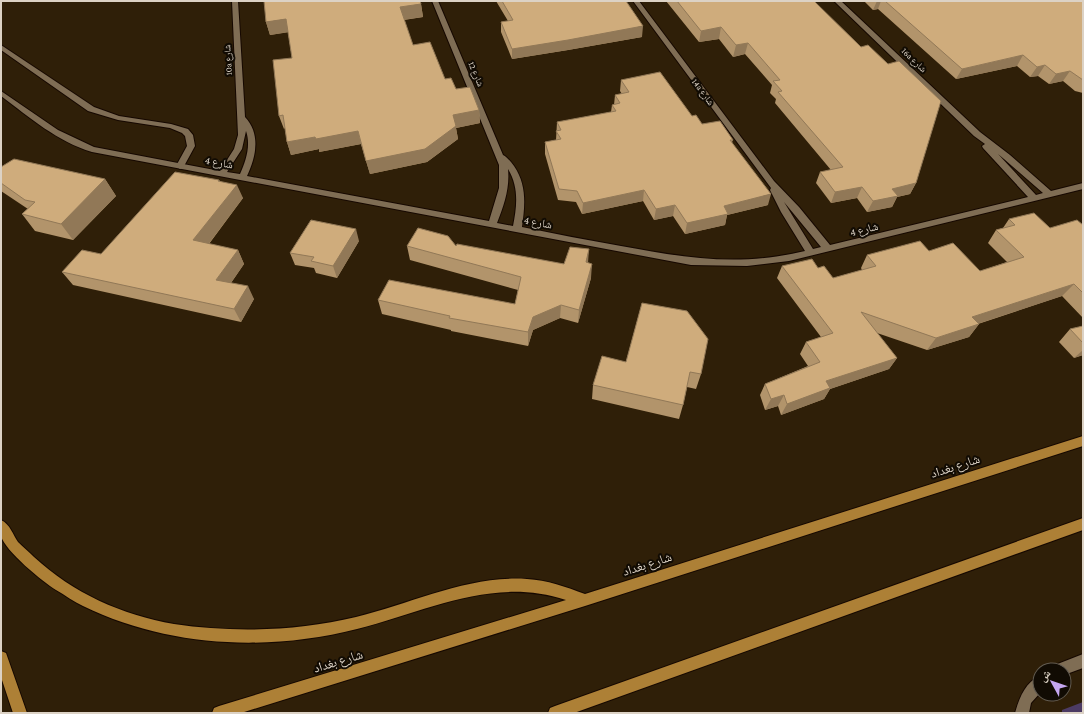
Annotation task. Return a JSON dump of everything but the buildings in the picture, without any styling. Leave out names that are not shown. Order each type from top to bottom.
[{"type":"main road","name":"شارع بغداد","points":[[219,713],[585,600],[1083,441]]},
{"type":"main road","points":[[555,713],[1083,524]]},
{"type":"main road","points":[[1,526],[15,547],[47,577],[86,602],[132,620],[184,632],[239,637],[297,634],[355,623],[465,591],[496,586],[526,585],[556,590],[585,600]]},
{"type":"main road","points":[[1,658],[20,713]]},
{"type":"street","name":"10a شارع","points":[[222,174],[238,149],[242,135],[235,1]]},
{"type":"street","name":"شارع 12","points":[[435,1],[499,154],[505,176],[505,188],[492,225]]},
{"type":"street","name":"14a شارع","points":[[636,1],[771,183],[796,210],[828,249]]},
{"type":"street","name":"16a شارع","points":[[837,1],[977,134],[1007,157],[1049,194]]},
{"type":"street","points":[[1,47],[90,109],[118,118],[171,126],[185,131],[189,135],[191,146],[180,166]]},
{"type":"street","name":"شارع 4","points":[[1,93],[59,135],[74,143],[112,154],[677,260],[706,263],[763,263],[812,253],[1083,186]]},
{"type":"street","name":"10a شارع","points":[[241,118],[250,131],[252,147],[248,165],[242,178]]},
{"type":"street","name":"16a شارع","points":[[977,134],[997,159],[1034,198]]},
{"type":"street","name":"شارع 12","points":[[499,154],[513,170],[520,188],[521,207],[517,230]]},
{"type":"street","name":"14a شارع","points":[[771,183],[785,212],[812,253]]},
{"type":"street","points":[[1072,665],[1083,661]]},
{"type":"street","points":[[1022,713],[1025,700],[1032,692]]},
{"type":"shaded area","points":[[1083,702],[1083,713],[1062,713],[1062,710]]}]
